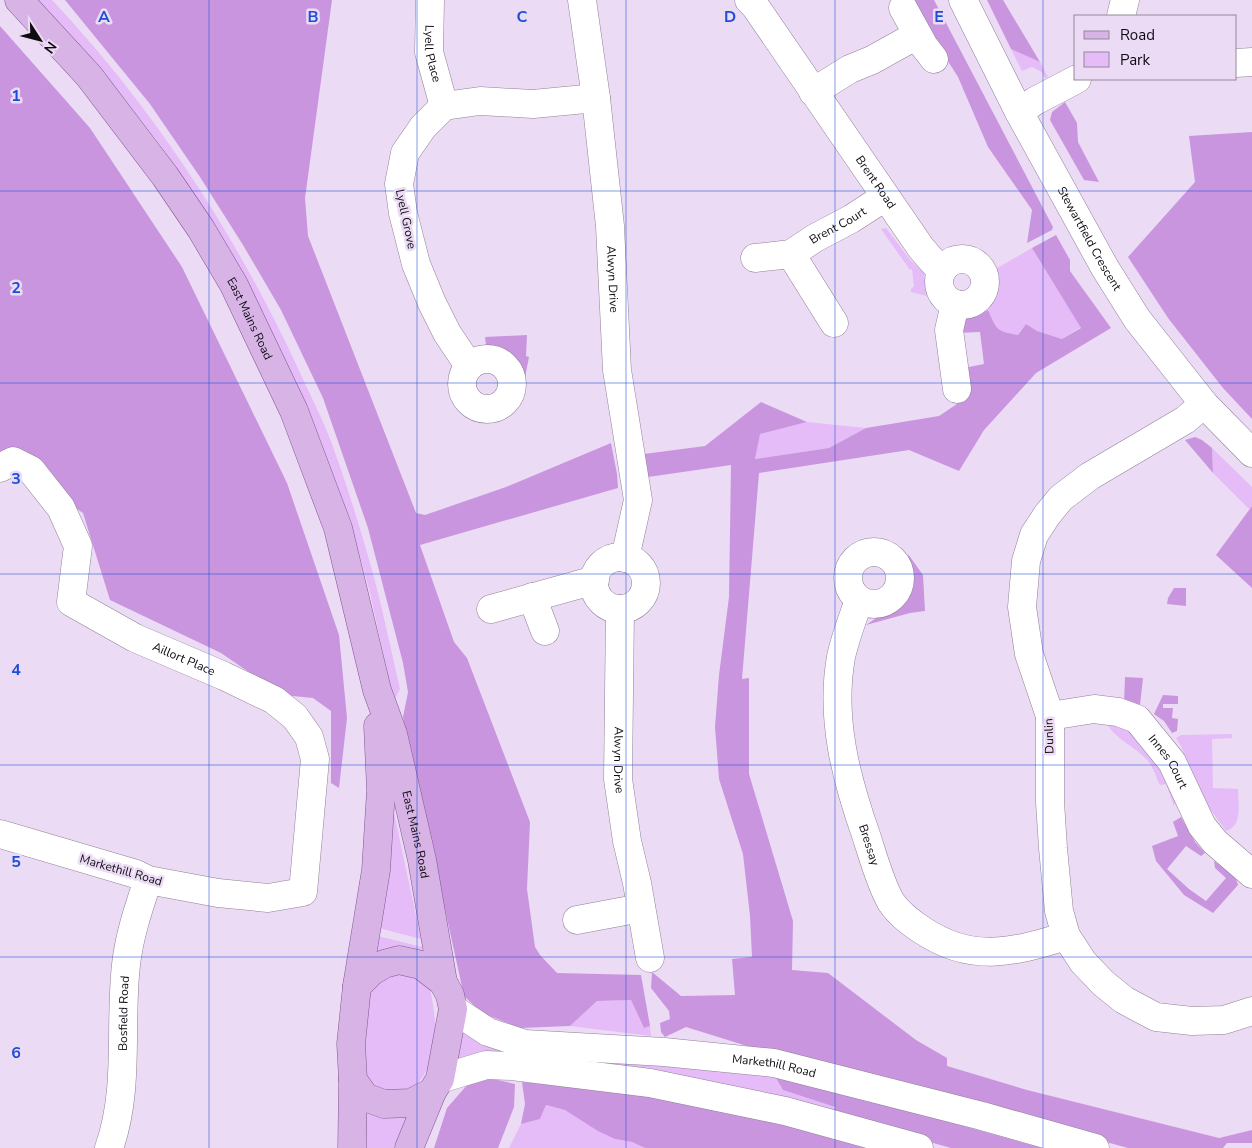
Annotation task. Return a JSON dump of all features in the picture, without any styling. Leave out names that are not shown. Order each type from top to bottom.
[{"type":"main road","name":"East Mains Road","points":[[19,0],[89,76],[165,176],[202,229],[234,285],[294,411],[338,528],[377,690],[393,734],[419,850],[443,982]]},
{"type":"main road","name":"East Mains Road","points":[[357,986],[377,861],[381,790],[377,690]]},
{"type":"main road","points":[[352,1148],[353,1080],[351,1044],[357,986],[371,972],[384,964],[399,960],[421,965],[443,982],[450,995],[454,1009],[436,1085],[409,1148]]},
{"type":"main road","points":[[353,1080],[365,1097],[384,1104],[411,1103],[436,1085]]},
{"type":"street","name":"Lyell Place","points":[[430,0],[429,52],[444,106]]},
{"type":"street","name":"Alwyn Drive","points":[[582,0],[596,98],[610,226],[617,370],[638,500],[625,558]]},
{"type":"street","name":"Brent Road","points":[[749,0],[755,6],[921,248],[934,263],[943,269]]},
{"type":"street","name":"Stewartfield Crescent","points":[[962,0],[1019,112],[1105,268],[1137,319],[1204,404],[1252,452]]},
{"type":"street","points":[[1121,15],[1125,0]]},
{"type":"street","points":[[903,8],[917,34],[934,59]]},
{"type":"street","points":[[813,92],[850,69],[872,60],[917,34]]},
{"type":"street","points":[[1237,63],[1252,62]]},
{"type":"street","points":[[1019,112],[1075,80]]},
{"type":"street","points":[[444,106],[480,101],[533,104],[596,98]]},
{"type":"street","name":"Lyell Grove","points":[[444,106],[423,127],[405,153],[399,184],[402,213],[420,272],[432,303],[447,333],[469,366]]},
{"type":"street","name":"Brent Court","points":[[754,258],[791,254],[885,197]]},
{"type":"street","points":[[791,254],[834,323]]},
{"type":"street","points":[[958,259],[969,259],[978,265],[984,274],[984,287],[979,298],[968,304],[955,304],[946,299],[940,291],[939,281],[943,269],[948,263],[958,259]]},
{"type":"street","points":[[955,304],[949,330],[957,389]]},
{"type":"street","name":"Dunlin","points":[[1204,404],[1185,420],[1090,476],[1061,498],[1046,515],[1034,536],[1026,561],[1022,607],[1029,654],[1037,683],[1050,716],[1050,802],[1053,848],[1059,911],[1066,936],[1083,962],[1103,983],[1124,1000],[1156,1018],[1192,1021],[1224,1020],[1252,1011]]},
{"type":"street","name":"Aillort Place","points":[[0,468],[13,461],[31,470],[61,508],[78,546],[71,602],[135,638],[224,676],[274,700],[295,716],[309,737],[315,759],[303,892]]},
{"type":"street","points":[[615,558],[625,558],[637,563],[644,574],[646,586],[642,598],[632,606],[620,609],[613,608],[601,600],[597,594],[595,580],[598,570],[605,562],[615,558]]},
{"type":"street","points":[[491,609],[595,580]]},
{"type":"street","points":[[532,597],[545,631]]},
{"type":"street","name":"Bressay","points":[[859,600],[841,656],[837,689],[838,720],[853,799],[890,900],[908,920],[939,941],[966,950],[996,952],[1045,943],[1066,936]]},
{"type":"street","name":"Alwyn Drive","points":[[620,609],[618,779],[627,841],[650,958]]},
{"type":"street","name":"Innes Court","points":[[1050,716],[1094,709],[1118,712],[1137,719],[1172,762],[1202,826],[1215,842],[1252,874]]},
{"type":"street","name":"Markethill Road","points":[[0,834],[136,874],[148,880],[218,893],[268,898],[303,892]]},
{"type":"street","name":"Bosfield Road","points":[[110,1148],[119,1106],[123,1064],[126,964],[148,880]]},
{"type":"street","points":[[577,920],[641,908]]},
{"type":"street","name":"Markethill Road","points":[[454,1009],[488,1032],[525,1044],[657,1051],[774,1063],[982,1116],[1095,1148]]},
{"type":"street","points":[[436,1085],[486,1065],[520,1066],[650,1083],[785,1111],[919,1148]]},
{"type":"green space","points":[[38,0],[52,0],[124,83],[157,127],[218,219],[272,315],[325,426],[350,498],[376,585],[400,689],[394,701],[370,593],[349,516],[313,423],[245,282],[203,207],[161,146],[123,97]]},
{"type":"green space","points":[[1011,49],[1040,62],[1048,77],[1045,78],[1042,72],[1032,67],[1022,71]]},
{"type":"green space","points":[[886,228],[911,261],[924,273],[927,296],[911,292],[914,286],[912,269],[910,270],[881,229]]},
{"type":"green space","points":[[1032,248],[1081,327],[1062,339],[1037,331],[1026,324],[1018,335],[1001,331],[996,326],[988,310],[998,287],[994,270]]},
{"type":"green space","points":[[807,422],[866,428],[829,448],[755,459],[759,434]]},
{"type":"green space","points":[[1212,448],[1252,487],[1252,506],[1249,509],[1213,473]]},
{"type":"green space","points":[[1107,723],[1129,729],[1153,752],[1177,799],[1174,806],[1166,784],[1160,785],[1149,762],[1115,734]]},
{"type":"green space","points":[[1232,734],[1232,738],[1212,739],[1213,788],[1238,789],[1239,807],[1237,819],[1235,824],[1226,831],[1205,802],[1176,738],[1181,735]]},
{"type":"green space","points":[[394,813],[421,939],[375,927],[389,814]]},
{"type":"green space","points":[[378,936],[422,947],[422,954],[369,956]]},
{"type":"green space","points":[[407,971],[430,989],[435,1018],[432,1059],[418,1083],[406,1094],[381,1092],[370,1083],[364,1070],[366,1000],[374,985],[382,976]]},
{"type":"green space","points":[[631,1000],[644,1028],[650,1026],[651,1036],[570,1026],[597,1001]]},
{"type":"green space","points":[[463,1028],[511,1049],[507,1059],[457,1062]]},
{"type":"green space","points":[[518,1050],[773,1073],[783,1090],[835,1107],[834,1115],[516,1060]]},
{"type":"green space","points":[[546,1105],[565,1110],[615,1139],[632,1142],[645,1148],[509,1148],[521,1124],[540,1119]]},
{"type":"green space","points":[[360,1108],[409,1113],[394,1148],[361,1148]]},
{"type":"shaded area","points":[[65,0],[332,0],[305,198],[308,236],[416,513],[425,515],[506,487],[611,443],[618,488],[420,545],[454,642],[467,658],[530,822],[527,889],[535,947],[557,973],[641,975],[650,1026],[644,1028],[631,1000],[597,1001],[570,1026],[520,1028],[482,1013],[464,996],[403,717],[408,692],[403,663],[368,528],[323,398],[281,310],[200,177],[150,104]]},
{"type":"shaded area","points":[[909,0],[934,0],[1053,227],[1052,230],[1027,243],[1032,210],[988,147],[958,77]]},
{"type":"shaded area","points":[[987,0],[1003,0],[1040,62],[1011,49]]},
{"type":"shaded area","points":[[0,26],[90,128],[182,267],[287,483],[339,635],[347,718],[339,788],[331,783],[331,711],[313,698],[282,695],[221,653],[110,600],[83,513],[0,457]]},
{"type":"shaded area","points":[[1065,102],[1077,123],[1078,142],[1099,182],[1084,180],[1050,120],[1052,112]]},
{"type":"shaded area","points":[[1252,132],[1252,419],[1223,388],[1168,318],[1128,257],[1195,182],[1189,136]]},
{"type":"shaded area","points":[[1056,235],[1070,260],[1070,271],[1111,328],[1036,373],[984,430],[959,471],[909,450],[759,473],[742,679],[749,678],[749,774],[793,921],[792,970],[828,973],[916,1040],[947,1058],[947,1066],[1027,1090],[1219,1138],[1252,1130],[1252,1143],[1227,1143],[1223,1148],[1128,1148],[900,1085],[747,1046],[686,1027],[665,1037],[661,1032],[660,1023],[670,1019],[669,1011],[651,988],[652,972],[681,996],[735,995],[732,959],[752,957],[750,916],[743,854],[719,779],[715,727],[719,675],[729,597],[731,465],[648,477],[644,454],[705,446],[761,402],[807,422],[760,434],[755,459],[829,448],[866,428],[939,416],[957,404],[956,394],[964,368],[984,364],[980,332],[956,333],[960,319],[988,310],[996,326],[1001,331],[1018,335],[1026,324],[1037,331],[1062,339],[1081,328],[1032,248]]},
{"type":"shaded area","points":[[527,335],[526,356],[529,357],[523,388],[520,370],[514,359],[486,345],[485,337]]},
{"type":"shaded area","points":[[1195,437],[1212,448],[1213,473],[1185,440]]},
{"type":"shaded area","points":[[1252,506],[1252,588],[1216,555]]},
{"type":"shaded area","points":[[908,554],[923,575],[925,611],[910,613],[866,625],[903,600],[913,585]]},
{"type":"shaded area","points":[[1174,588],[1186,588],[1186,606],[1167,604]]},
{"type":"shaded area","points":[[1125,677],[1143,678],[1140,705],[1124,702]]},
{"type":"shaded area","points":[[1163,695],[1178,696],[1178,704],[1163,704],[1163,708],[1173,708],[1172,718],[1178,719],[1177,731],[1172,733],[1164,721],[1154,714]]},
{"type":"shaded area","points":[[1181,817],[1195,842],[1205,853],[1201,856],[1186,846],[1167,869],[1189,889],[1206,901],[1226,878],[1215,868],[1214,861],[1235,876],[1238,885],[1213,913],[1184,895],[1156,861],[1152,846],[1178,836],[1173,822]]},
{"type":"shaded area","points":[[773,1073],[1042,1148],[951,1148],[834,1115],[835,1107],[783,1090]]},
{"type":"shaded area","points":[[489,1078],[515,1084],[514,1107],[498,1148],[434,1148],[447,1108],[468,1084]]},
{"type":"shaded area","points":[[522,1082],[679,1097],[877,1148],[645,1148],[632,1142],[615,1139],[598,1131],[565,1110],[546,1105],[540,1119],[521,1124],[525,1104]]}]
